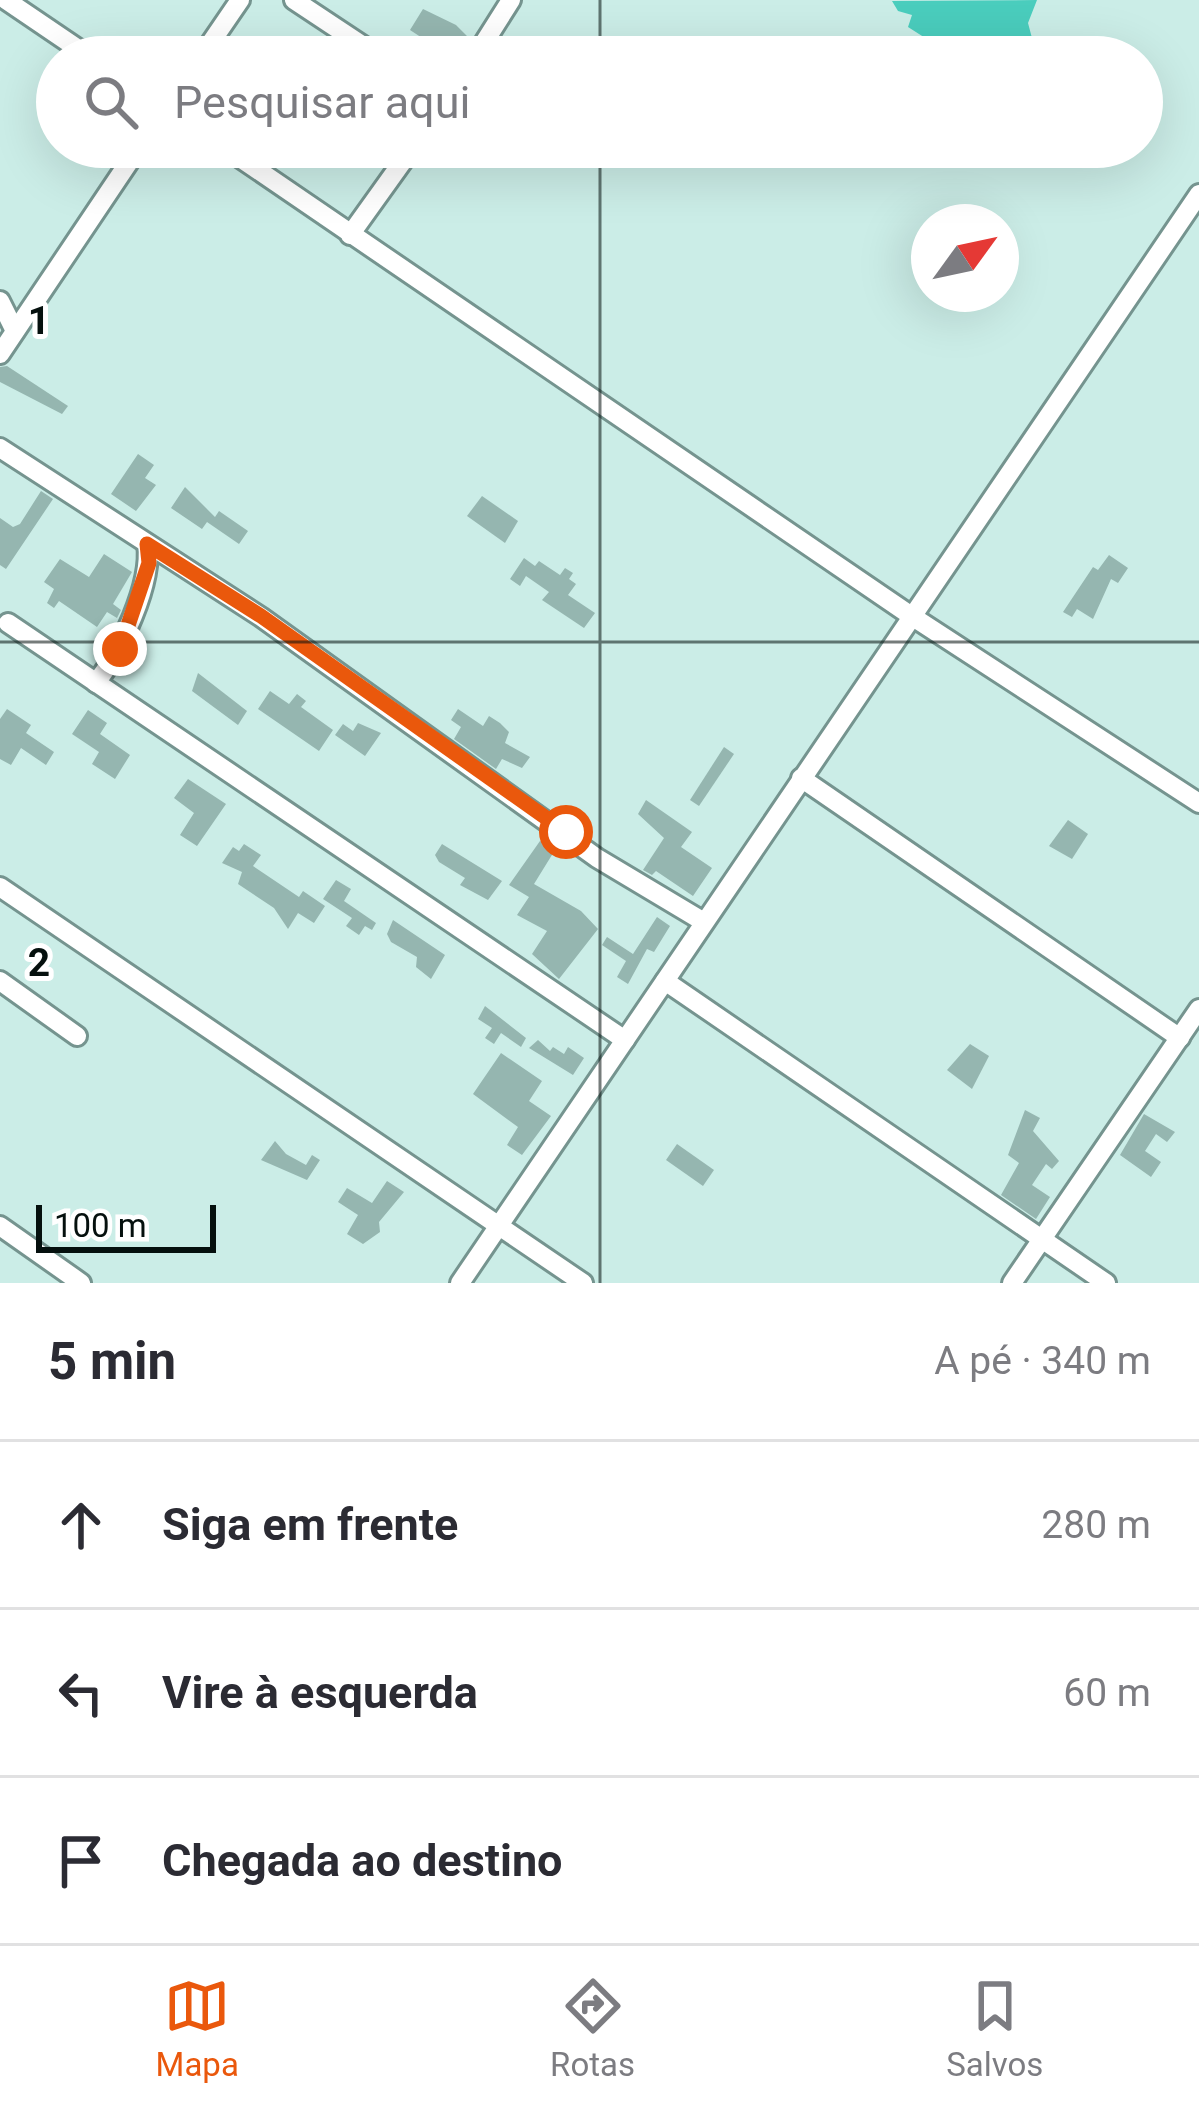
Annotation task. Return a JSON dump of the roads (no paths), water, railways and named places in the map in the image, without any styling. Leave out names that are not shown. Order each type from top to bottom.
[{"type":"street","points":[[6,0],[59,36]]},
{"type":"street","points":[[215,36],[240,0]]},
{"type":"street","points":[[294,0],[348,36]]},
{"type":"street","points":[[488,36],[511,0]]},
{"type":"street","points":[[0,354],[125,168]]},
{"type":"street","points":[[254,168],[910,615],[1199,803]]},
{"type":"street","points":[[350,235],[398,168]]},
{"type":"street","points":[[460,1283],[1199,194]]},
{"type":"street","points":[[0,301],[15,331]]},
{"type":"street","points":[[0,448],[261,616],[597,859],[704,922]]},
{"type":"street","points":[[96,683],[120,649],[149,563],[147,544]]},
{"type":"street","points":[[8,623],[625,1040]]},
{"type":"street","points":[[801,778],[1192,1022],[1012,1283]]},
{"type":"street","points":[[0,887],[583,1283]]},
{"type":"street","points":[[0,981],[77,1036]]},
{"type":"street","points":[[665,981],[1106,1283]]},
{"type":"street","points":[[0,1226],[81,1283]]}]
